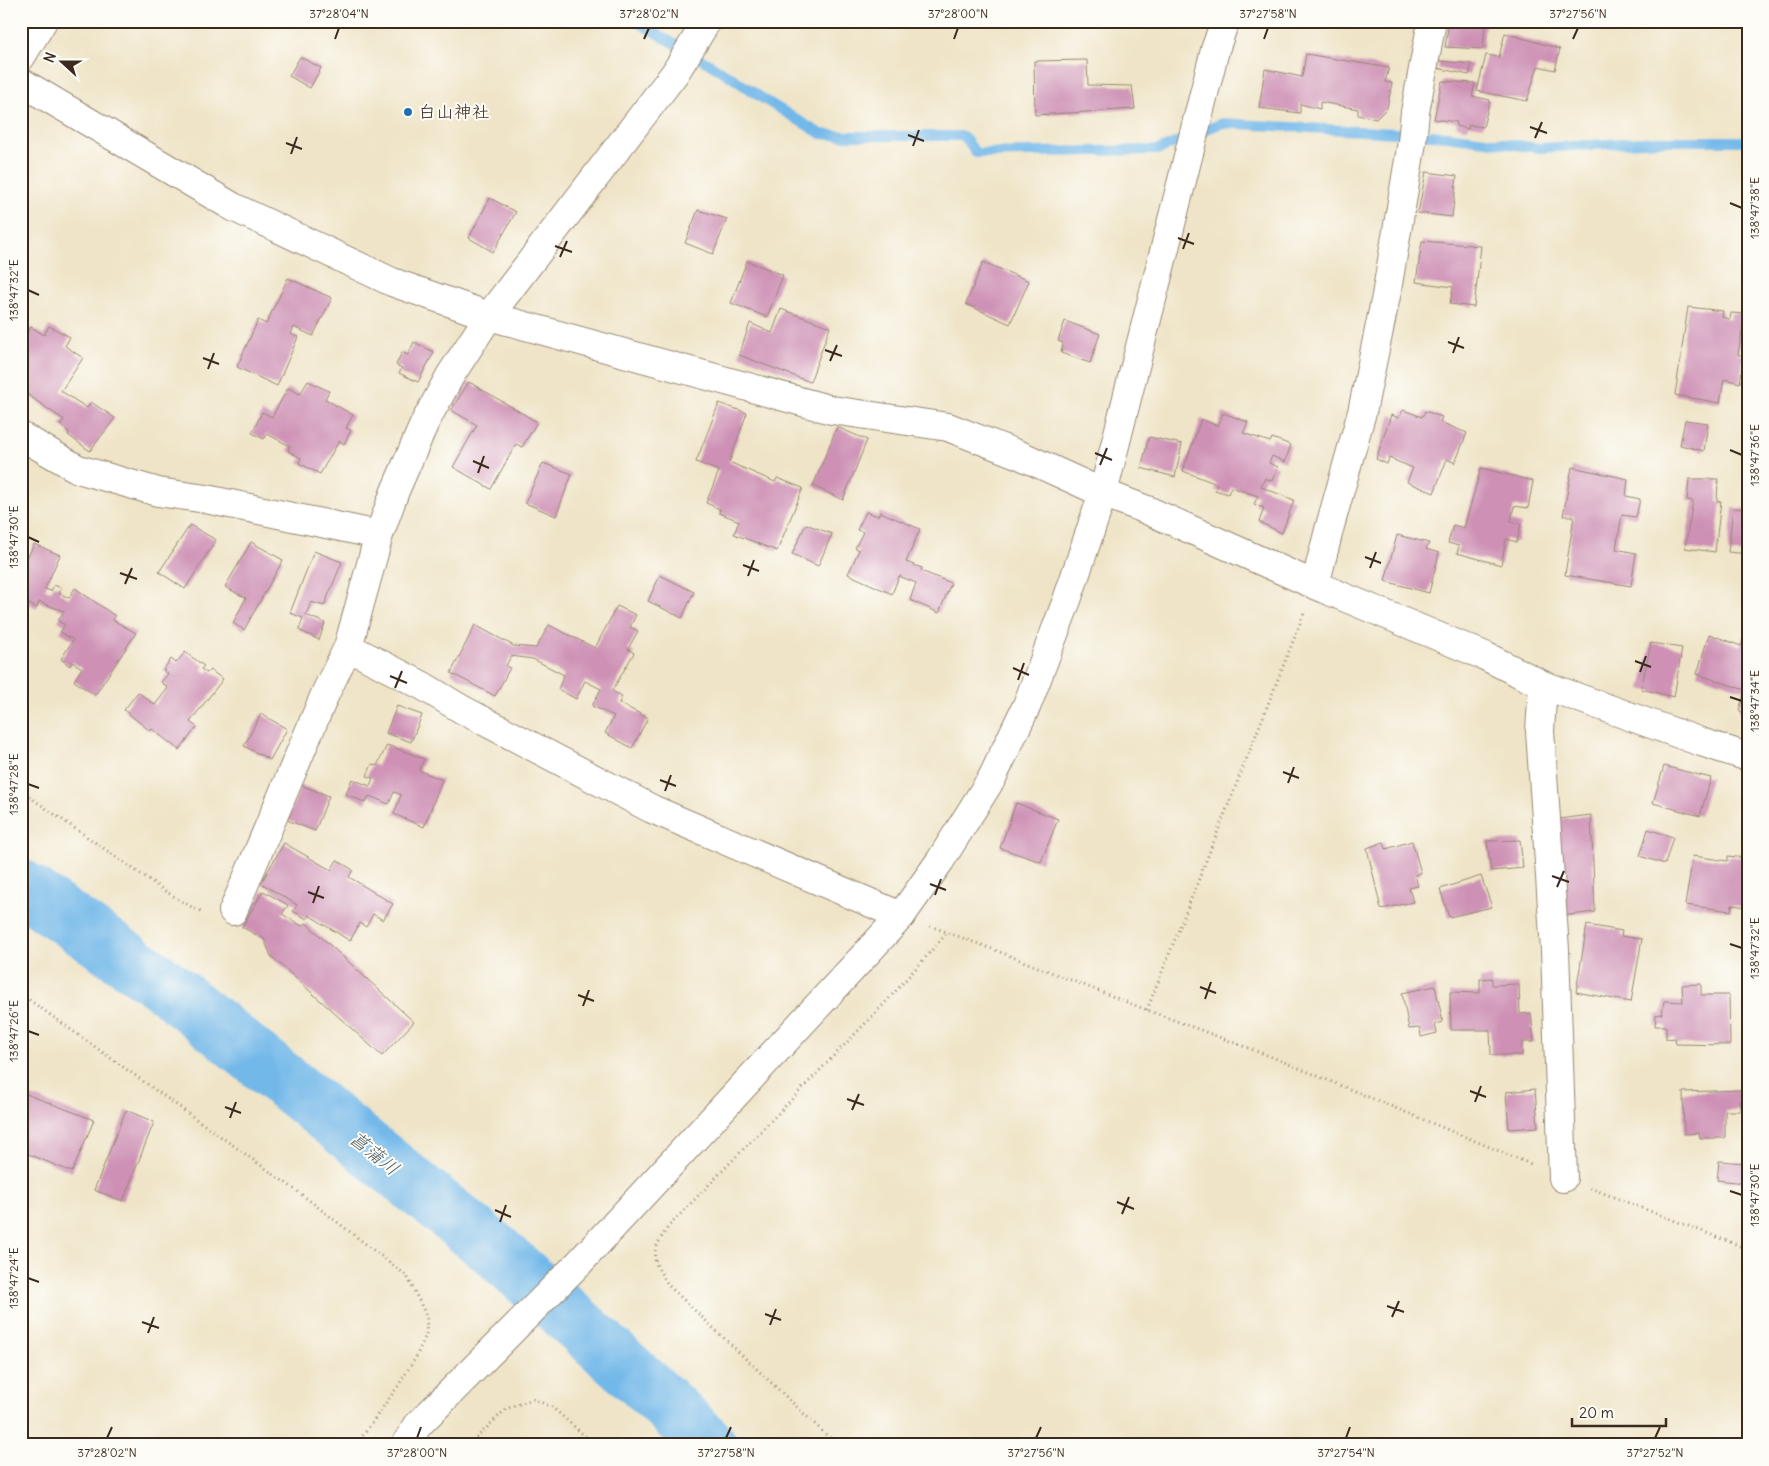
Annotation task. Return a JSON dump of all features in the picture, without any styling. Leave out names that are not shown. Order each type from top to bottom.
[{"type":"street","points":[[21,57],[43,21]]},
{"type":"street","points":[[233,911],[326,692],[348,647],[379,535],[395,491],[425,422],[450,376],[489,316],[675,73],[707,21]]},
{"type":"street","points":[[405,1445],[418,1425],[579,1263],[901,916],[940,861],[992,778],[1027,705],[1067,600],[1103,493],[1215,50],[1225,21]]},
{"type":"street","points":[[1315,585],[1362,412],[1386,296],[1412,142],[1415,112],[1432,21]]},
{"type":"street","points":[[21,82],[233,207],[392,282],[489,316],[832,410],[948,427],[1022,456],[1315,585],[1485,656],[1543,685],[1748,757]]},
{"type":"street","points":[[21,436],[78,469],[158,492],[206,499],[379,535]]},
{"type":"street","points":[[348,647],[423,686],[463,710],[652,809],[901,916]]},
{"type":"street","points":[[1543,685],[1540,731],[1555,950],[1563,1178]]},
{"type":"path","points":[[1147,1010],[1315,585]]},
{"type":"path","points":[[21,791],[165,891],[196,909],[216,916],[233,911]]},
{"type":"path","points":[[901,916],[948,932],[1147,1010],[1272,1056],[1563,1178],[1748,1250]]},
{"type":"path","points":[[837,1445],[670,1286],[655,1264],[655,1246],[668,1227],[885,1003],[948,932]]},
{"type":"path","points":[[21,994],[297,1191],[407,1276],[427,1317],[426,1335],[416,1357],[398,1386],[356,1445]]},
{"type":"path","points":[[469,1445],[506,1409],[533,1399],[552,1407],[595,1445]]},
{"type":"building","points":[[1449,21],[1485,21],[1483,49],[1445,47]]},
{"type":"building","points":[[1505,33],[1560,49],[1555,70],[1538,66],[1527,101],[1477,91],[1486,55],[1499,57]]},
{"type":"building","points":[[1306,54],[1389,68],[1385,82],[1392,83],[1387,108],[1376,119],[1358,115],[1358,109],[1320,102],[1320,109],[1300,104],[1300,113],[1259,108],[1265,69],[1302,77]]},
{"type":"building","points":[[300,57],[321,68],[310,88],[289,76]]},
{"type":"building","points":[[1087,60],[1088,85],[1132,86],[1135,109],[1035,115],[1034,61]]},
{"type":"building","points":[[1439,61],[1472,64],[1469,75],[1437,68]]},
{"type":"building","points":[[1442,81],[1475,83],[1472,96],[1490,100],[1483,127],[1469,125],[1468,129],[1456,126],[1457,122],[1434,119]]},
{"type":"building","points":[[1426,172],[1457,176],[1452,217],[1418,213]]},
{"type":"building","points":[[490,198],[516,212],[493,252],[469,238]]},
{"type":"building","points":[[698,210],[727,219],[713,254],[685,243]]},
{"type":"building","points":[[1422,241],[1481,246],[1474,307],[1450,304],[1453,287],[1416,282]]},
{"type":"building","points":[[747,261],[783,275],[767,317],[731,303]]},
{"type":"building","points":[[983,262],[1029,281],[1010,324],[966,304]]},
{"type":"building","points":[[288,278],[332,298],[313,336],[294,327],[291,334],[298,337],[277,386],[237,367],[258,320],[266,324]]},
{"type":"building","points":[[1688,307],[1723,311],[1722,317],[1730,319],[1731,313],[1745,314],[1738,355],[1744,355],[1740,383],[1724,379],[1720,403],[1675,395]]},
{"type":"building","points":[[781,309],[830,327],[810,382],[739,355],[750,323],[772,333]]},
{"type":"building","points":[[1065,321],[1100,334],[1090,363],[1061,353],[1063,343],[1058,341]]},
{"type":"building","points":[[49,326],[70,337],[65,346],[83,358],[61,391],[87,408],[91,402],[115,418],[90,451],[68,435],[69,432],[60,425],[64,420],[24,392],[21,396],[21,341],[31,327],[44,335]]},
{"type":"building","points":[[414,342],[434,352],[418,382],[399,373],[402,368],[396,365],[402,352],[408,355]]},
{"type":"building","points":[[308,381],[329,391],[325,399],[353,415],[346,428],[351,430],[344,444],[339,441],[320,474],[299,463],[301,458],[288,451],[290,446],[267,434],[264,439],[252,433],[262,412],[272,417],[288,388],[300,394]]},
{"type":"building","points":[[469,382],[537,422],[522,447],[516,444],[491,489],[453,467],[477,425],[451,410]]},
{"type":"building","points":[[719,403],[747,413],[729,462],[775,482],[777,478],[803,488],[777,551],[734,534],[739,521],[719,513],[720,509],[706,503],[719,471],[696,462]]},
{"type":"building","points":[[1403,410],[1422,417],[1425,411],[1442,417],[1440,422],[1467,433],[1455,463],[1447,459],[1434,493],[1407,482],[1413,468],[1389,458],[1387,464],[1376,459],[1391,415],[1399,418]]},
{"type":"building","points":[[1223,413],[1248,422],[1243,433],[1270,442],[1272,438],[1291,445],[1285,462],[1272,456],[1269,463],[1278,467],[1272,481],[1265,478],[1261,487],[1294,500],[1282,533],[1259,522],[1264,508],[1254,504],[1258,496],[1231,487],[1228,494],[1215,490],[1217,484],[1183,471],[1201,419],[1218,426]]},
{"type":"building","points":[[1685,420],[1708,423],[1704,451],[1680,445]]},
{"type":"building","points":[[837,427],[867,440],[843,500],[813,486]]},
{"type":"building","points":[[1149,437],[1182,444],[1175,477],[1141,468]]},
{"type":"building","points":[[543,463],[572,474],[556,516],[525,503]]},
{"type":"building","points":[[1572,467],[1628,479],[1626,496],[1640,499],[1636,517],[1622,515],[1616,549],[1636,553],[1631,586],[1565,575],[1574,516],[1563,516]]},
{"type":"building","points":[[1481,468],[1533,481],[1528,508],[1514,506],[1511,521],[1521,524],[1517,542],[1506,539],[1501,565],[1457,553],[1459,546],[1448,543],[1453,525],[1464,528]]},
{"type":"building","points":[[1689,479],[1718,479],[1717,502],[1721,501],[1715,552],[1685,548],[1693,501],[1687,500]]},
{"type":"building","points":[[1733,508],[1748,509],[1748,554],[1728,552]]},
{"type":"building","points":[[866,512],[878,516],[880,512],[920,529],[906,562],[922,568],[921,571],[951,583],[939,613],[910,600],[916,583],[899,576],[892,594],[848,574],[859,550],[855,548],[863,532],[857,530]]},
{"type":"building","points":[[806,524],[832,534],[818,566],[792,554]]},
{"type":"building","points":[[190,525],[216,540],[185,589],[159,572]]},
{"type":"building","points":[[1397,535],[1429,543],[1426,549],[1439,553],[1429,593],[1385,581]]},
{"type":"building","points":[[251,542],[283,560],[244,630],[233,623],[246,598],[225,587]]},
{"type":"building","points":[[34,544],[60,555],[45,589],[51,591],[54,585],[61,588],[59,593],[69,598],[75,588],[115,616],[113,620],[136,633],[95,695],[74,681],[82,668],[72,662],[70,666],[61,659],[73,640],[60,632],[65,625],[58,621],[64,611],[39,602],[37,608],[21,600],[21,571]]},
{"type":"building","points":[[314,551],[342,562],[324,606],[311,602],[306,615],[325,623],[319,640],[299,630],[303,618],[290,613]]},
{"type":"building","points":[[660,575],[694,592],[682,618],[648,601]]},
{"type":"building","points":[[617,606],[636,615],[630,627],[638,631],[628,649],[634,653],[612,691],[622,696],[619,703],[648,718],[632,748],[605,733],[614,716],[592,706],[601,689],[585,681],[576,699],[558,689],[564,675],[533,659],[511,656],[506,666],[510,668],[495,696],[451,673],[475,625],[514,646],[536,648],[549,625],[595,648]]},
{"type":"building","points":[[1709,634],[1741,646],[1745,635],[1748,636],[1748,714],[1739,711],[1745,690],[1697,674]]},
{"type":"building","points":[[1651,643],[1682,648],[1674,697],[1641,689]]},
{"type":"building","points":[[185,652],[204,666],[201,669],[207,673],[210,670],[223,679],[190,722],[197,727],[179,750],[152,729],[150,731],[124,710],[138,692],[155,705],[168,688],[161,682],[168,674],[163,670],[171,659],[176,663]]},
{"type":"building","points":[[397,706],[422,715],[411,742],[386,733]]},
{"type":"building","points":[[261,714],[287,729],[270,760],[244,746]]},
{"type":"building","points":[[387,745],[424,759],[419,770],[442,780],[424,827],[394,814],[401,795],[394,792],[389,804],[369,796],[366,803],[346,794],[352,779],[370,786],[373,778],[367,776],[372,764],[377,766]]},
{"type":"building","points":[[1664,766],[1711,778],[1700,816],[1653,803]]},
{"type":"building","points":[[301,785],[329,796],[315,831],[287,820]]},
{"type":"building","points":[[1016,803],[1058,819],[1041,862],[1000,848]]},
{"type":"building","points":[[1591,815],[1595,912],[1561,916],[1559,819]]},
{"type":"building","points":[[1648,829],[1673,837],[1665,864],[1640,856]]},
{"type":"building","points":[[1520,840],[1523,868],[1491,871],[1487,841]]},
{"type":"building","points":[[1412,841],[1421,873],[1415,875],[1418,886],[1409,888],[1413,902],[1381,909],[1367,848],[1384,842],[1386,849]]},
{"type":"building","points":[[284,843],[331,870],[337,860],[353,870],[349,877],[393,904],[383,920],[373,914],[366,927],[360,923],[350,941],[309,915],[307,919],[293,911],[297,905],[261,883]]},
{"type":"building","points":[[1693,856],[1728,861],[1728,856],[1748,858],[1748,907],[1732,905],[1731,911],[1685,905]]},
{"type":"building","points":[[1481,876],[1492,907],[1449,917],[1440,889]]},
{"type":"building","points":[[263,891],[288,905],[282,914],[302,926],[306,923],[414,1022],[382,1056],[271,956],[264,939],[242,927]]},
{"type":"building","points":[[1587,925],[1622,931],[1621,936],[1642,939],[1631,1002],[1576,992]]},
{"type":"building","points":[[1492,978],[1492,985],[1519,984],[1520,1014],[1531,1013],[1534,1042],[1522,1042],[1522,1055],[1491,1055],[1490,1030],[1451,1030],[1450,992],[1480,993],[1480,979]]},
{"type":"building","points":[[1701,984],[1701,995],[1729,995],[1730,1045],[1676,1044],[1675,1038],[1666,1039],[1666,1026],[1655,1026],[1656,1015],[1662,1014],[1664,1001],[1683,1002],[1682,985]]},
{"type":"building","points":[[1435,986],[1443,1022],[1435,1024],[1437,1033],[1421,1037],[1420,1028],[1409,1029],[1402,993]]},
{"type":"building","points":[[1535,1089],[1538,1127],[1509,1129],[1506,1092]]},
{"type":"building","points":[[1741,1090],[1740,1111],[1725,1111],[1725,1138],[1700,1138],[1699,1133],[1684,1134],[1683,1092]]},
{"type":"building","points":[[21,1092],[94,1120],[72,1172],[21,1151]]},
{"type":"building","points":[[126,1110],[154,1122],[123,1201],[94,1190]]},
{"type":"building","points":[[1719,1161],[1746,1163],[1745,1183],[1717,1180]]},
{"type":"waterway","points":[[635,21],[728,75],[821,134],[847,136],[963,136],[976,153],[1158,150],[1222,123],[1447,136],[1539,148],[1660,141],[1748,141]]},
{"type":"waterway","name":"菖蒲川","points":[[21,887],[166,986],[496,1251],[660,1398],[709,1445]]},
{"type":"place","name":"白山神社","points":[[408,112]]}]
